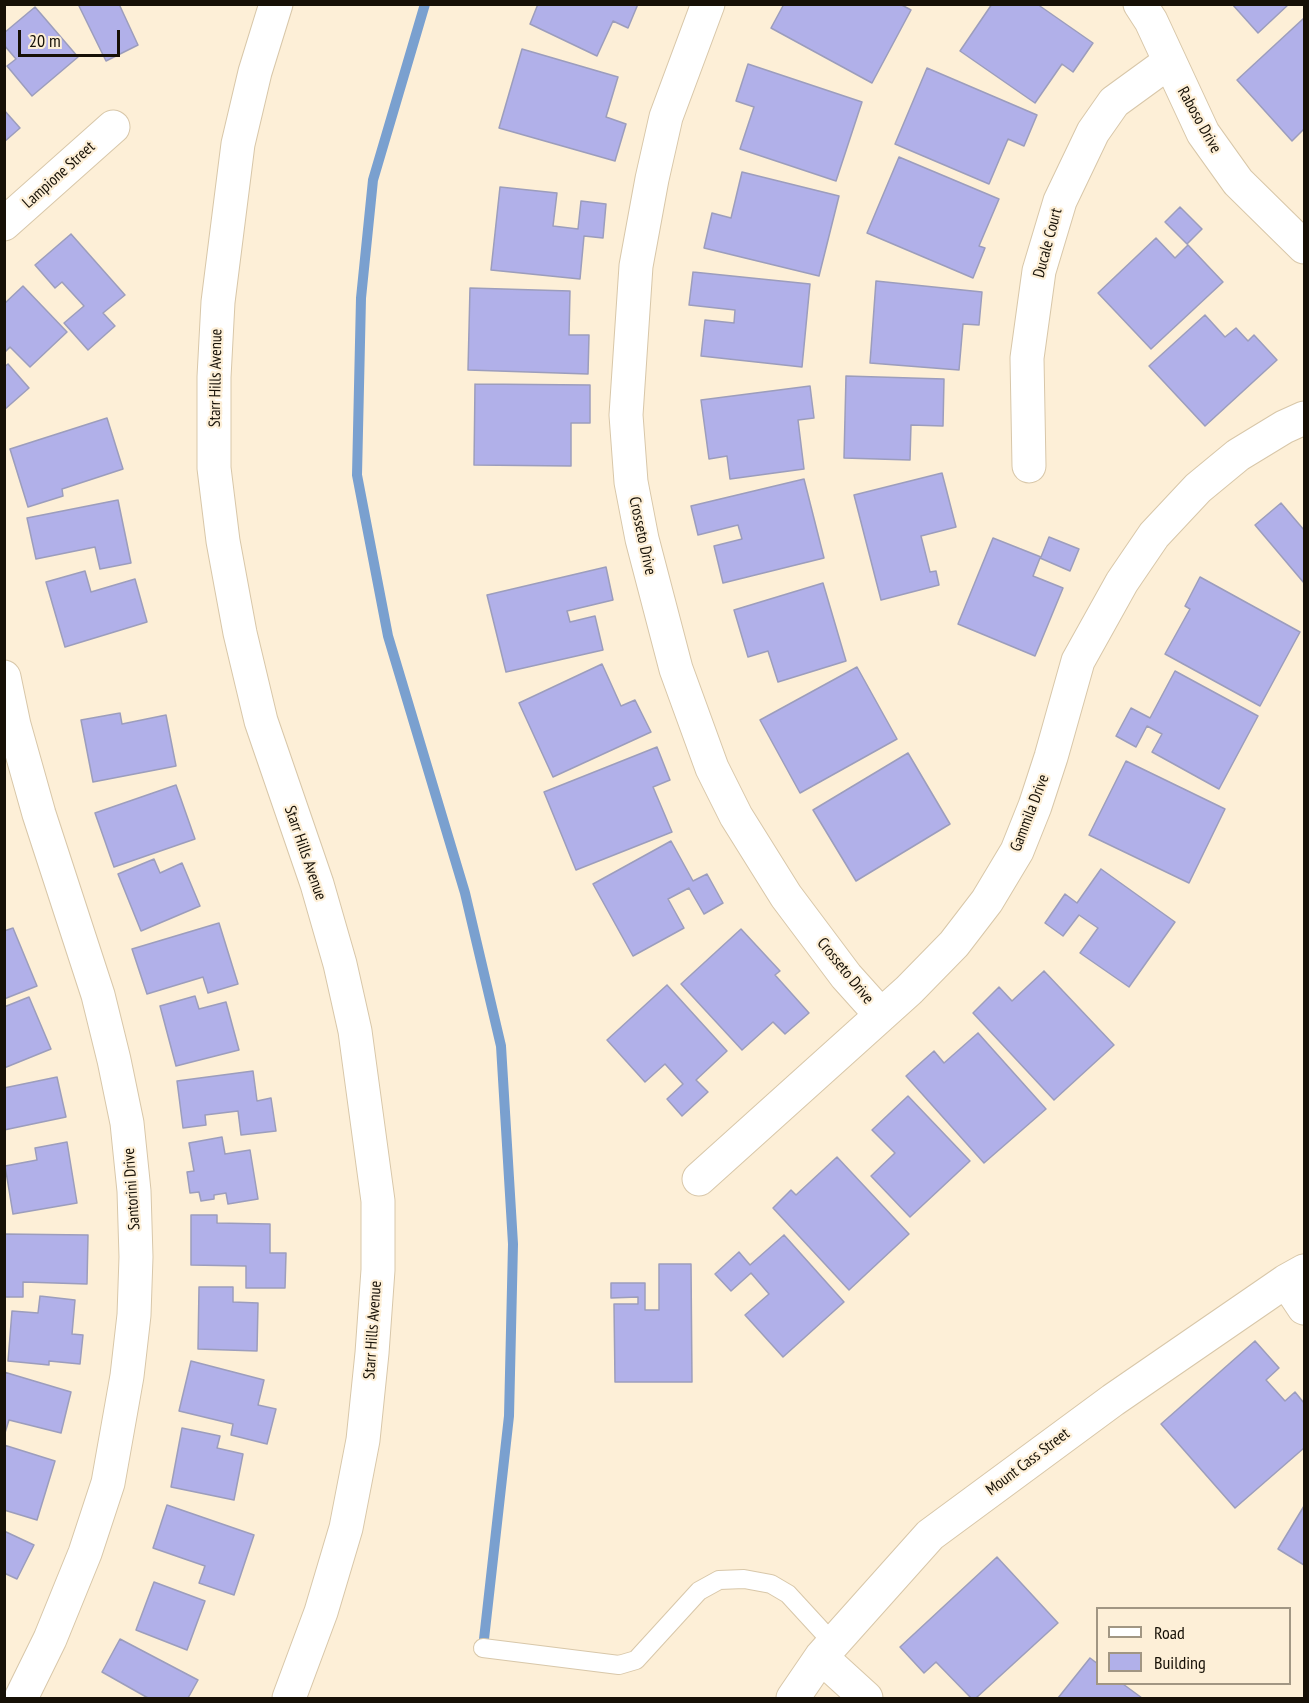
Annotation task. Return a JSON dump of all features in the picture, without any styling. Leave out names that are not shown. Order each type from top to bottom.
[{"type":"street","name":"Starr Hills Avenue","points":[[276,4],[255,72],[238,144],[218,302],[214,377],[214,468],[229,575],[261,721],[317,884],[340,964],[355,1031],[378,1201],[378,1270],[363,1440],[346,1528],[321,1612],[289,1698]]},
{"type":"street","name":"Crosseto Drive","points":[[708,4],[666,117],[636,266],[626,415],[631,482],[642,539],[676,669],[712,768],[736,816],[786,896],[846,976],[881,1015]]},
{"type":"street","name":"Raboso Drive","points":[[1140,4],[1151,21],[1203,133],[1238,182],[1305,247]]},
{"type":"street","name":"Ducale Court","points":[[1029,466],[1027,358],[1039,271],[1060,201],[1093,132],[1114,102],[1169,62]]},
{"type":"street","name":"Lampione Street","points":[[4,224],[113,127]]},
{"type":"street","name":"Gammila Drive","points":[[699,1179],[909,990],[954,944],[987,901],[1017,852],[1048,766],[1078,661],[1122,582],[1154,534],[1198,488],[1238,455],[1305,418]]},
{"type":"street","name":"Santorini Drive","points":[[4,676],[14,725],[39,814],[98,995],[114,1060],[128,1123],[134,1191],[136,1257],[134,1315],[127,1376],[108,1483],[85,1553],[50,1639],[21,1698]]},
{"type":"street","points":[[1295,1276],[1305,1308]]},
{"type":"street","name":"Mount Cass Street","points":[[793,1698],[827,1650],[930,1535],[1113,1400],[1295,1276]]},
{"type":"street","points":[[827,1650],[866,1698]]},
{"type":"lane","points":[[483,1648],[620,1665],[636,1660],[699,1591],[719,1580],[744,1579],[771,1584],[788,1594],[827,1650]]},
{"type":"building","points":[[78,4],[119,4],[138,45],[106,61]]},
{"type":"building","points":[[538,4],[638,4],[628,28],[613,21],[597,56],[530,24]]},
{"type":"building","points":[[784,4],[900,4],[911,10],[872,83],[771,28]]},
{"type":"building","points":[[992,4],[1037,4],[1093,43],[1073,72],[1062,64],[1035,103],[960,51]]},
{"type":"building","points":[[1232,4],[1289,4],[1258,33]]},
{"type":"building","points":[[35,7],[78,57],[32,96],[7,66],[16,59],[4,45],[4,33]]},
{"type":"building","points":[[1304,18],[1304,129],[1292,141],[1237,80]]},
{"type":"building","points":[[522,49],[618,77],[606,117],[626,124],[615,161],[499,128]]},
{"type":"building","points":[[748,64],[862,102],[836,181],[740,149],[754,107],[736,101]]},
{"type":"building","points":[[927,68],[1037,115],[1024,146],[1008,139],[989,184],[895,144]]},
{"type":"building","points":[[4,110],[20,128],[4,142]]},
{"type":"building","points":[[899,157],[999,199],[979,246],[985,248],[973,278],[867,233]]},
{"type":"building","points":[[742,172],[839,196],[819,276],[704,248],[712,213],[731,218]]},
{"type":"building","points":[[500,187],[557,193],[553,226],[578,229],[581,201],[606,204],[603,238],[584,236],[580,279],[491,270]]},
{"type":"building","points":[[1180,207],[1202,229],[1187,244],[1165,222]]},
{"type":"building","points":[[71,234],[125,295],[103,313],[115,326],[88,350],[64,323],[84,306],[62,282],[55,288],[35,265]]},
{"type":"building","points":[[1156,238],[1175,258],[1188,245],[1223,282],[1151,349],[1098,293]]},
{"type":"building","points":[[693,272],[810,284],[802,367],[701,356],[705,320],[734,323],[735,310],[689,305]]},
{"type":"building","points":[[876,281],[982,292],[979,325],[963,324],[959,370],[870,363]]},
{"type":"building","points":[[23,286],[67,332],[30,367],[10,347],[4,353],[4,304]]},
{"type":"building","points":[[470,288],[570,291],[569,335],[589,335],[588,374],[468,370]]},
{"type":"building","points":[[1205,315],[1225,337],[1236,328],[1248,341],[1254,335],[1277,360],[1205,426],[1149,366]]},
{"type":"building","points":[[8,364],[29,388],[4,410],[4,367]]},
{"type":"building","points":[[846,376],[944,379],[943,426],[911,425],[910,460],[844,458]]},
{"type":"building","points":[[475,384],[590,385],[590,423],[571,423],[571,466],[474,465]]},
{"type":"building","points":[[810,386],[814,418],[798,420],[804,469],[730,479],[727,456],[709,459],[701,400]]},
{"type":"building","points":[[107,418],[123,469],[62,489],[63,496],[28,507],[10,449]]},
{"type":"building","points":[[942,473],[956,527],[921,536],[930,572],[936,571],[939,585],[881,600],[854,495]]},
{"type":"building","points":[[804,479],[824,558],[723,583],[714,546],[742,539],[738,525],[698,535],[691,506]]},
{"type":"building","points":[[118,500],[131,563],[100,569],[95,547],[36,559],[27,518]]},
{"type":"building","points":[[1281,503],[1304,530],[1304,583],[1255,525]]},
{"type":"building","points":[[1049,537],[1079,549],[1070,571],[1040,558],[1033,576],[1063,588],[1035,656],[958,624],[993,538],[1041,557]]},
{"type":"building","points":[[606,567],[613,600],[567,611],[570,622],[595,616],[603,650],[506,672],[487,595]]},
{"type":"building","points":[[85,571],[91,592],[135,579],[147,622],[65,647],[46,582]]},
{"type":"building","points":[[1200,577],[1300,632],[1260,706],[1165,654],[1190,609],[1185,606]]},
{"type":"building","points":[[823,583],[846,661],[778,682],[768,651],[748,657],[734,610]]},
{"type":"building","points":[[602,664],[621,706],[635,700],[651,732],[553,777],[519,703]]},
{"type":"building","points":[[857,667],[897,739],[800,793],[760,720]]},
{"type":"building","points":[[1175,671],[1258,716],[1219,789],[1152,752],[1162,734],[1147,726],[1136,747],[1116,736],[1131,708],[1150,718]]},
{"type":"building","points":[[120,713],[122,724],[166,715],[176,766],[93,782],[81,720]]},
{"type":"building","points":[[657,747],[670,780],[653,787],[672,832],[576,870],[544,792]]},
{"type":"building","points":[[908,753],[950,824],[856,881],[813,810]]},
{"type":"building","points":[[1126,761],[1225,809],[1189,883],[1089,835]]},
{"type":"building","points":[[176,785],[195,839],[114,867],[95,813]]},
{"type":"building","points":[[671,841],[693,881],[707,874],[723,903],[704,914],[689,888],[668,899],[684,928],[633,956],[593,884]]},
{"type":"building","points":[[154,859],[160,873],[182,863],[200,906],[141,931],[118,874]]},
{"type":"building","points":[[1101,869],[1175,922],[1129,987],[1080,953],[1098,928],[1079,915],[1063,936],[1045,923],[1065,894],[1077,903]]},
{"type":"building","points":[[219,923],[238,984],[208,993],[203,977],[147,994],[132,949]]},
{"type":"building","points":[[13,928],[37,986],[4,999],[4,931]]},
{"type":"building","points":[[741,929],[780,971],[775,975],[809,1013],[785,1034],[773,1022],[742,1050],[681,984]]},
{"type":"building","points":[[1044,971],[1114,1045],[1054,1100],[973,1013],[999,987],[1012,1001]]},
{"type":"building","points":[[667,985],[727,1051],[696,1080],[708,1092],[682,1116],[667,1099],[683,1084],[665,1064],[645,1082],[607,1040]]},
{"type":"building","points":[[195,996],[199,1009],[226,1002],[239,1050],[176,1066],[160,1006]]},
{"type":"building","points":[[29,997],[51,1049],[4,1068],[4,1007]]},
{"type":"building","points":[[978,1033],[1046,1109],[984,1163],[906,1076],[934,1051],[944,1063]]},
{"type":"building","points":[[253,1071],[257,1101],[271,1098],[276,1131],[241,1135],[238,1111],[205,1115],[206,1125],[183,1128],[177,1081]]},
{"type":"building","points":[[57,1077],[66,1117],[4,1130],[4,1088]]},
{"type":"building","points":[[908,1096],[970,1161],[910,1217],[871,1176],[895,1153],[872,1130]]},
{"type":"building","points":[[222,1137],[225,1154],[250,1150],[258,1199],[228,1204],[226,1193],[214,1195],[214,1199],[201,1201],[199,1192],[190,1193],[187,1172],[194,1171],[189,1143]]},
{"type":"building","points":[[67,1142],[77,1203],[13,1214],[5,1166],[37,1160],[35,1148]]},
{"type":"building","points":[[837,1157],[909,1234],[849,1290],[773,1208],[791,1190],[796,1195]]},
{"type":"building","points":[[191,1215],[217,1215],[217,1223],[270,1224],[270,1253],[286,1253],[285,1288],[246,1288],[246,1266],[191,1265]]},
{"type":"building","points":[[4,1234],[88,1235],[87,1284],[23,1282],[23,1297],[4,1297]]},
{"type":"building","points":[[784,1235],[844,1302],[783,1357],[745,1315],[769,1294],[751,1273],[731,1291],[715,1274],[739,1252],[750,1265]]},
{"type":"building","points":[[659,1264],[691,1264],[692,1382],[615,1382],[614,1304],[638,1304],[638,1297],[611,1298],[611,1283],[645,1283],[645,1310],[659,1310]]},
{"type":"building","points":[[199,1287],[233,1287],[233,1302],[258,1303],[257,1351],[198,1349]]},
{"type":"building","points":[[40,1296],[75,1300],[72,1334],[83,1335],[80,1364],[49,1361],[49,1365],[8,1361],[12,1311],[38,1313]]},
{"type":"building","points":[[1255,1341],[1279,1368],[1266,1380],[1285,1401],[1295,1392],[1304,1403],[1304,1448],[1235,1508],[1161,1424]]},
{"type":"building","points":[[191,1361],[264,1380],[258,1405],[276,1409],[267,1444],[231,1435],[233,1424],[179,1411]]},
{"type":"building","points":[[4,1372],[71,1392],[61,1433],[9,1420],[4,1436]]},
{"type":"building","points":[[182,1428],[220,1436],[217,1448],[243,1454],[234,1500],[171,1487]]},
{"type":"building","points":[[4,1445],[55,1461],[37,1520],[4,1510]]},
{"type":"building","points":[[167,1505],[254,1535],[234,1595],[199,1583],[205,1566],[153,1548]]},
{"type":"building","points":[[1304,1506],[1304,1565],[1278,1549]]},
{"type":"building","points":[[4,1531],[34,1545],[17,1579],[4,1573]]},
{"type":"building","points":[[997,1557],[1058,1623],[976,1698],[971,1698],[936,1662],[924,1673],[900,1647]]},
{"type":"building","points":[[154,1582],[205,1601],[187,1650],[136,1630]]},
{"type":"building","points":[[120,1639],[198,1680],[188,1698],[148,1698],[102,1672]]},
{"type":"building","points":[[1090,1658],[1096,1662],[1096,1685],[1124,1685],[1142,1698],[1058,1698]]},
{"type":"waterway","points":[[425,4],[373,180],[361,298],[357,475],[388,636],[465,893],[501,1046],[513,1244],[509,1416],[483,1648]]}]
